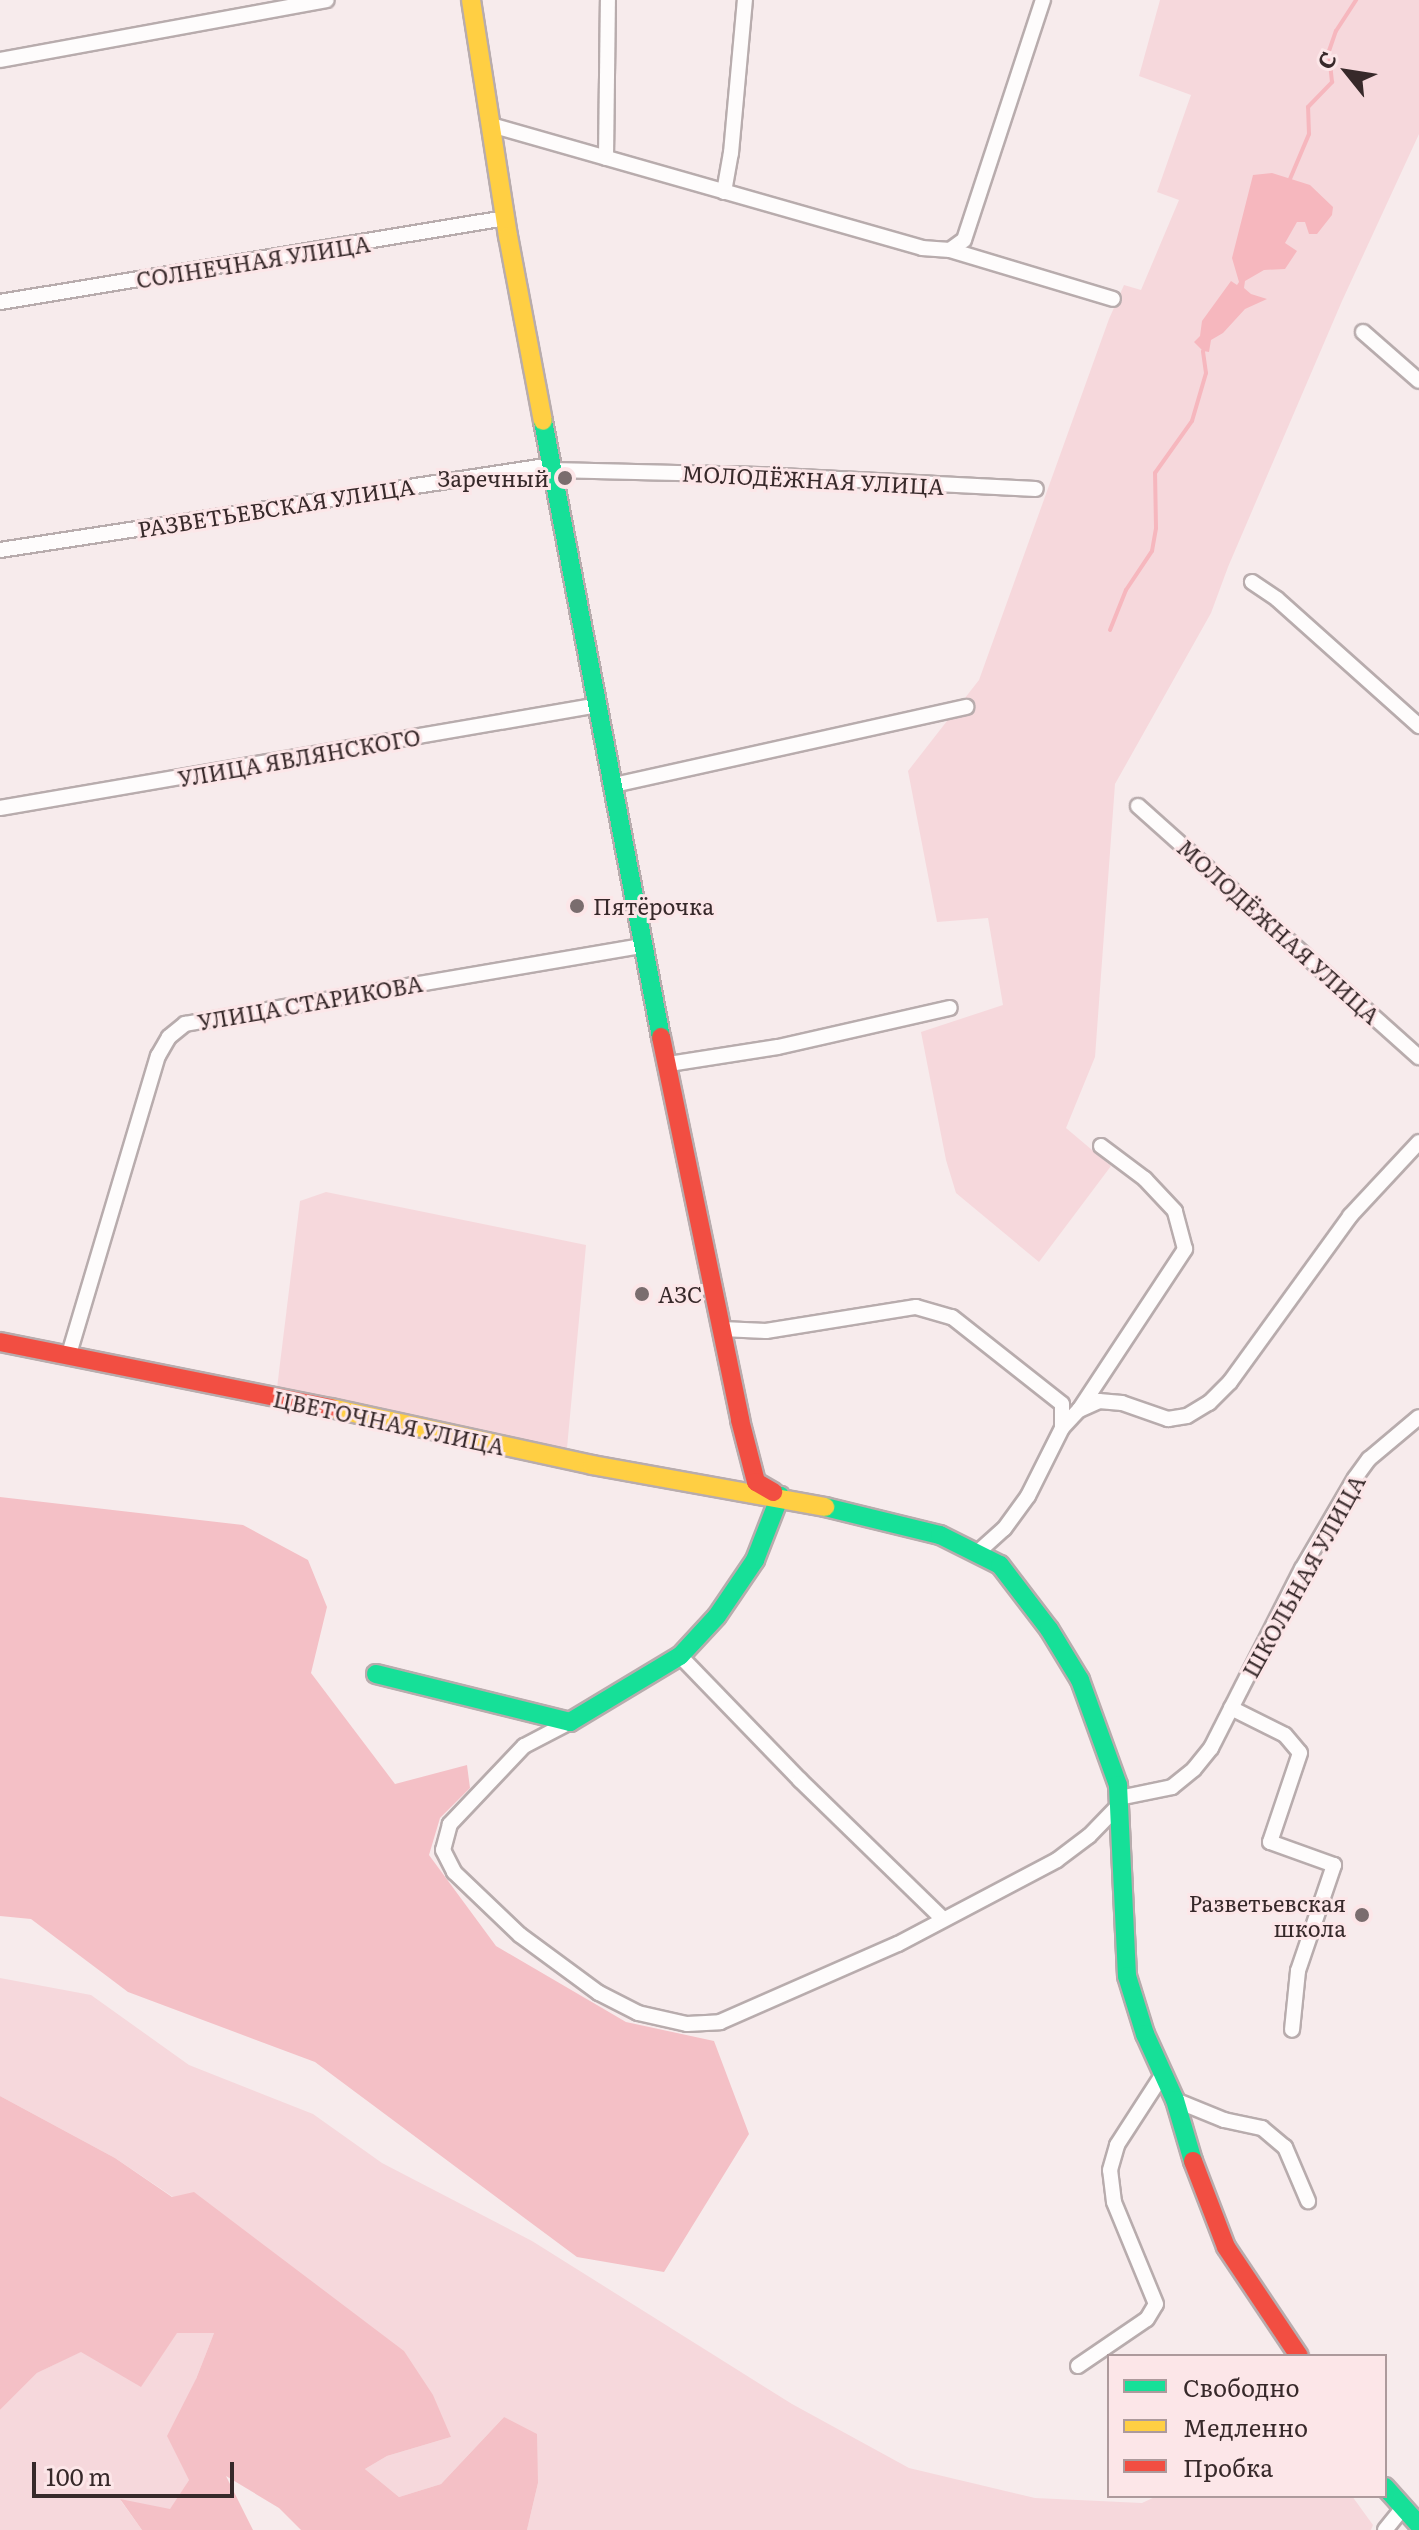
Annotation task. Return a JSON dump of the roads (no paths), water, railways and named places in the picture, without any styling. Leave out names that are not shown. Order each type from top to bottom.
[{"type":"street","points":[[0,60],[327,0]]},
{"type":"street","points":[[471,0],[505,218],[642,946],[756,1482],[780,1496],[755,1560],[717,1616],[680,1656],[524,1746],[450,1824],[443,1850],[454,1872],[520,1935],[599,1993],[638,2013],[687,2024],[720,2022],[898,1944],[1057,1860],[1089,1836],[1119,1802]]},
{"type":"street","points":[[606,158],[608,0]]},
{"type":"street","points":[[724,192],[731,153],[745,0]]},
{"type":"street","points":[[950,250],[964,240],[1043,0]]},
{"type":"street","points":[[491,125],[922,248],[950,250],[1113,299]]},
{"type":"street","name":"СОЛНЕЧНАЯ УЛИЦА","points":[[0,302],[505,218]]},
{"type":"street","points":[[1363,332],[1419,381]]},
{"type":"street","name":"РАЗВЕТЬЕВСКАЯ УЛИЦА","points":[[0,550],[552,468],[590,470]]},
{"type":"street","name":"МОЛОДЁЖНАЯ УЛИЦА","points":[[590,470],[1036,489]]},
{"type":"street","points":[[1252,582],[1277,599],[1419,726]]},
{"type":"street","name":"УЛИЦА ЯВЛЯНСКОГО","points":[[0,808],[599,705]]},
{"type":"street","points":[[614,785],[966,707]]},
{"type":"street","name":"МОЛОДЁЖНАЯ УЛИЦА","points":[[1138,806],[1419,1057]]},
{"type":"street","name":"УЛИЦА СТАРИКОВА","points":[[69,1354],[158,1056],[169,1037],[185,1024],[642,946]]},
{"type":"street","points":[[669,1064],[778,1047],[950,1008]]},
{"type":"street","points":[[1079,1410],[1099,1401],[1122,1403],[1168,1419],[1187,1416],[1209,1403],[1230,1382],[1350,1216],[1419,1142]]},
{"type":"street","points":[[977,1553],[1004,1529],[1028,1496],[1062,1428],[1079,1410],[1185,1249],[1175,1211],[1145,1179],[1101,1146]]},
{"type":"street","points":[[722,1329],[766,1331],[916,1307],[952,1317],[1062,1404],[1062,1428]]},
{"type":"street","name":"ЦВЕТОЧНАЯ УЛИЦА","points":[[0,1342],[592,1465],[780,1496],[940,1535],[1000,1565],[1049,1629],[1080,1680],[1118,1785],[1119,1802]]},
{"type":"street","name":"ШКОЛЬНАЯ УЛИЦА","points":[[1119,1802],[1172,1787],[1194,1769],[1211,1748],[1302,1569],[1355,1478],[1369,1459],[1419,1417]]},
{"type":"street","points":[[680,1656],[800,1780],[943,1919]]},
{"type":"street","points":[[376,1674],[570,1722]]},
{"type":"street","points":[[1231,1708],[1285,1735],[1300,1753],[1270,1842],[1334,1865],[1298,1971],[1292,2030]]},
{"type":"street","points":[[1119,1802],[1127,1976],[1145,2034],[1175,2100],[1196,2170],[1226,2247],[1298,2354]]},
{"type":"street","points":[[1078,2366],[1147,2319],[1156,2304],[1114,2202],[1110,2170],[1117,2145],[1163,2074]]},
{"type":"street","points":[[1175,2100],[1224,2120],[1262,2128],[1285,2147],[1308,2201]]},
{"type":"street","points":[[1387,2490],[1419,2525]]},
{"type":"street","points":[[1385,2530],[1402,2509]]},
{"type":"waterway","points":[[1290,179],[1309,134],[1308,107],[1332,82],[1329,51],[1336,31],[1356,0]]},
{"type":"waterway","points":[[1110,630],[1126,590],[1152,551],[1156,528],[1155,473],[1192,421],[1206,373],[1203,351]]},
{"type":"place","name":"Заречный","points":[[565,478]]},
{"type":"place","name":"Пятёрочка","points":[[577,906]]},
{"type":"place","name":"АЗС","points":[[642,1294]]},
{"type":"place","name":"Разветьевская школа","points":[[1362,1915]]}]
